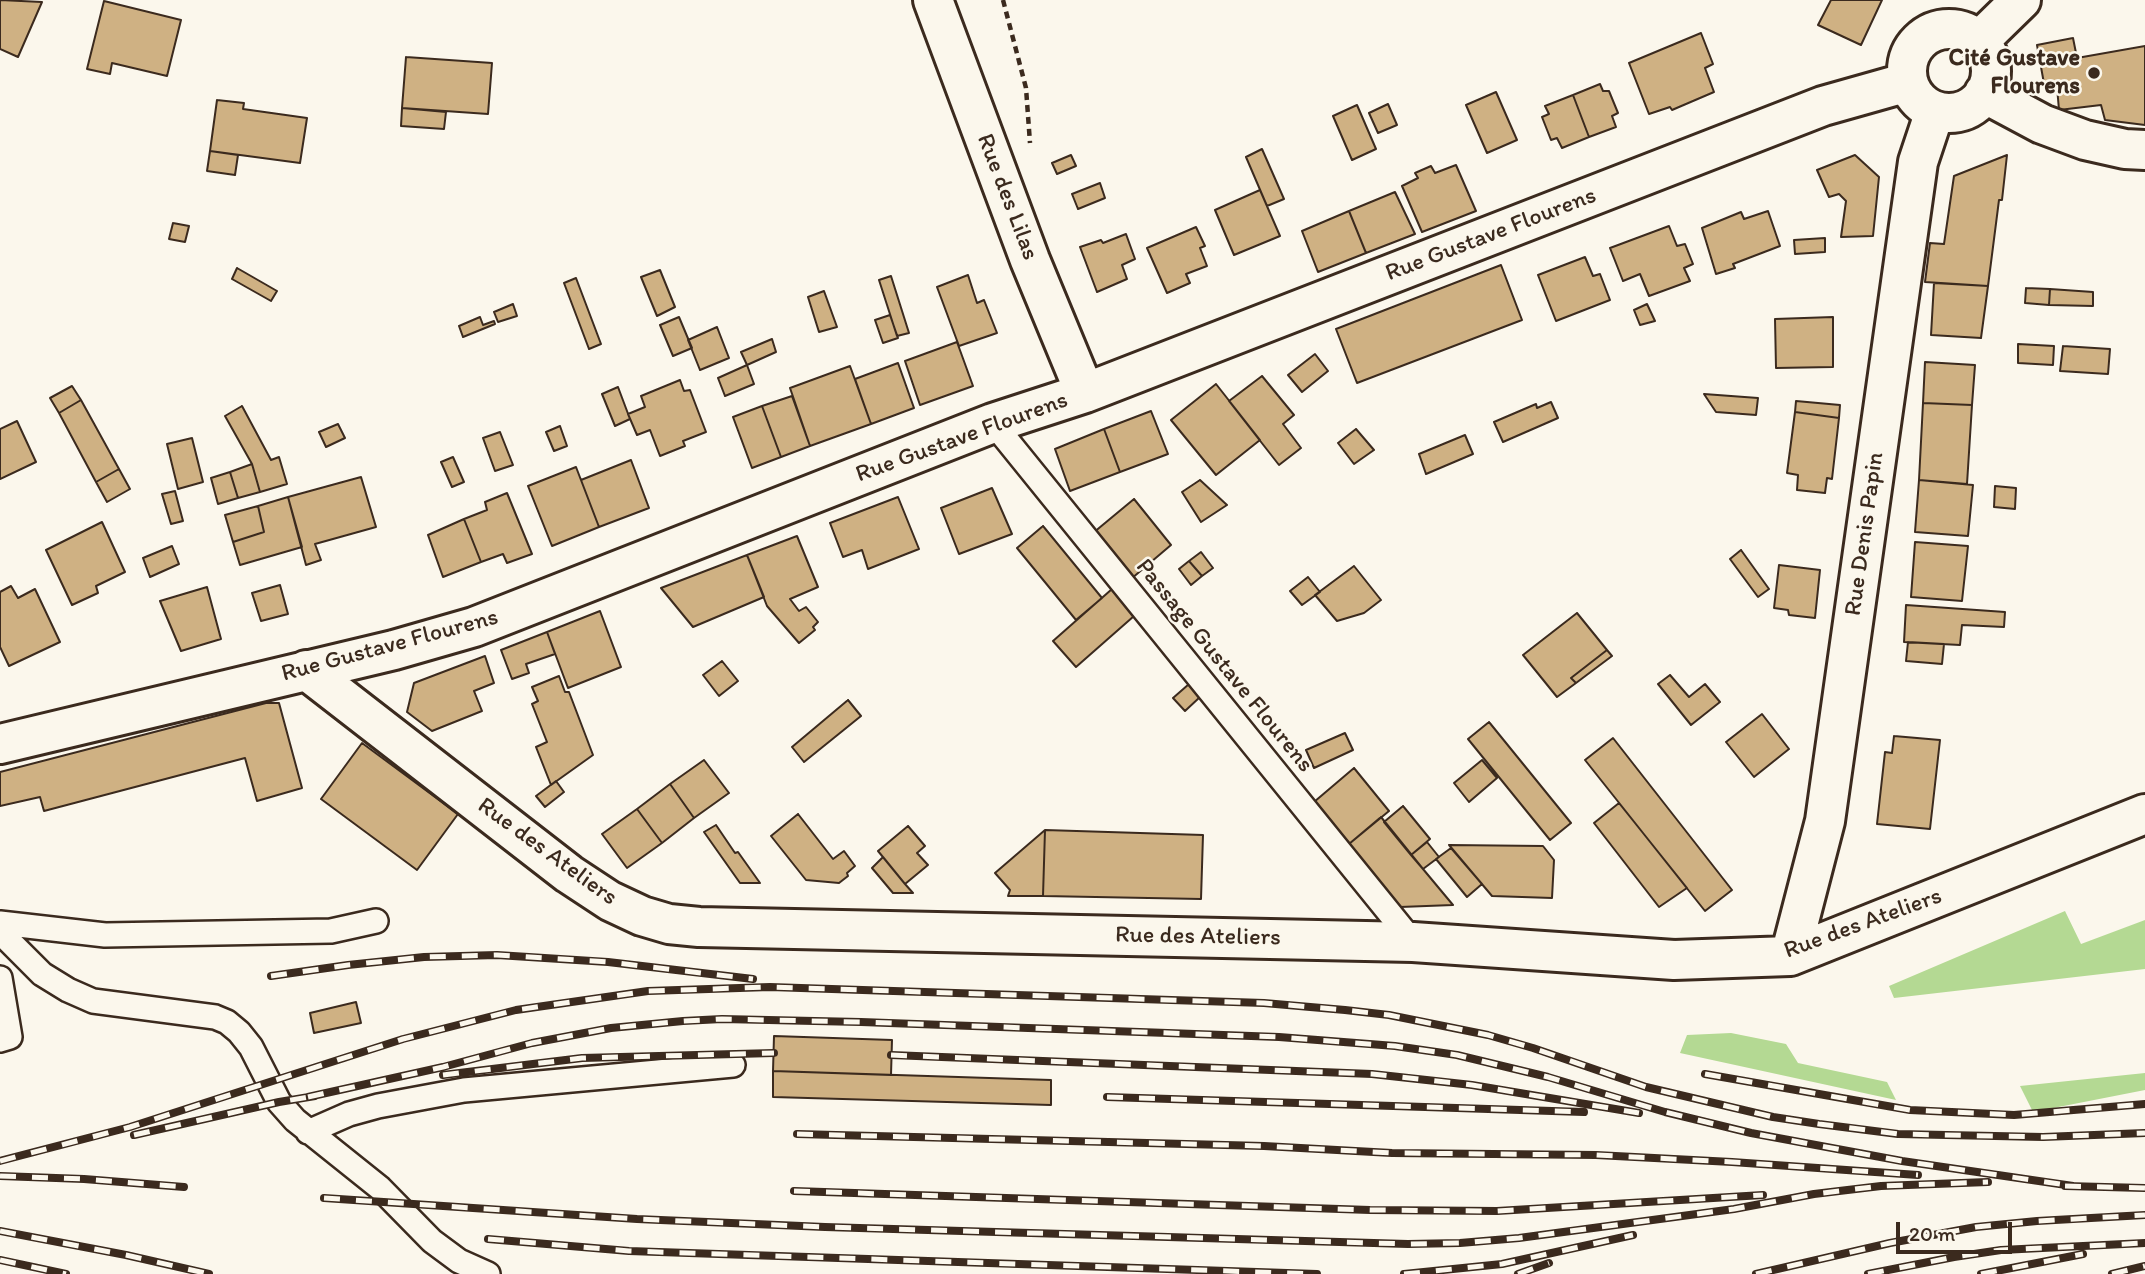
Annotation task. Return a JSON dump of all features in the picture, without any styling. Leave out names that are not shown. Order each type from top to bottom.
[{"type":"street","name":"Rue des Lilas","points":[[933,0],[1030,260],[1085,393]]},
{"type":"street","points":[[1979,41],[2021,0]]},
{"type":"street","points":[[1933,15],[1979,41],[1987,53],[1990,80],[1975,104],[1963,111],[1935,111],[1913,94],[1908,82],[1909,56],[1933,15]]},
{"type":"street","name":"Rue Gustave Flourens","points":[[0,744],[394,650],[474,627],[993,423],[1085,393],[1823,106],[1908,82]]},
{"type":"street","points":[[1984,93],[2042,124],[2085,140],[2125,149],[2145,150]]},
{"type":"street","name":"Rue Denis Papin","points":[[1790,956],[1825,821],[1918,162],[1935,111]]},
{"type":"street","name":"Rue des Ateliers","points":[[306,670],[569,874],[610,901],[642,916],[669,924],[713,928],[1413,942],[1674,960],[1790,956],[2145,814]]},
{"type":"lane","name":"Passage Gustave Flourens","points":[[993,423],[1413,942]]},
{"type":"lane","points":[[0,923],[105,935],[331,931],[376,921]]},
{"type":"lane","points":[[0,932],[43,974],[68,990],[93,1001],[200,1014],[227,1022],[251,1047],[279,1102],[309,1132],[380,1188],[432,1241],[459,1261],[488,1274]]},
{"type":"lane","points":[[0,978],[10,1037],[0,1040]]},
{"type":"lane","points":[[309,1132],[349,1114],[378,1106],[464,1090],[733,1065]]},
{"type":"green space","points":[[2065,911],[2081,944],[2145,920],[2145,969],[1894,998],[1889,986]]},
{"type":"green space","points":[[1731,1033],[1786,1044],[1798,1063],[1887,1082],[1896,1100],[1680,1053],[1687,1035]]},
{"type":"green space","points":[[2145,1073],[2145,1090],[2033,1112],[2020,1086]]},
{"type":"building","points":[[0,0],[42,2],[18,57],[0,49]]},
{"type":"building","points":[[1831,0],[1882,0],[1861,45],[1818,25]]},
{"type":"building","points":[[104,1],[181,20],[167,76],[112,63],[110,74],[87,69]]},
{"type":"building","points":[[1701,33],[1713,64],[1705,68],[1714,92],[1672,110],[1670,107],[1649,114],[1629,63]]},
{"type":"building","name":"Cité Gustave Flourens","points":[[2073,38],[2077,58],[2145,46],[2145,125],[2105,120],[2101,105],[2059,110],[2057,87],[2045,89],[2037,45]]},
{"type":"building","points":[[406,57],[492,63],[488,114],[402,108]]},
{"type":"building","points":[[1600,84],[1603,91],[1609,91],[1618,113],[1612,116],[1616,127],[1589,137],[1573,95]]},
{"type":"building","points":[[1496,92],[1517,140],[1487,153],[1466,105]]},
{"type":"building","points":[[1573,95],[1589,137],[1562,148],[1557,138],[1551,140],[1542,117],[1549,114],[1545,106]]},
{"type":"building","points":[[217,100],[244,103],[243,109],[307,118],[300,163],[210,151]]},
{"type":"building","points":[[1388,104],[1397,125],[1378,133],[1369,113]]},
{"type":"building","points":[[1357,105],[1376,149],[1352,160],[1333,116]]},
{"type":"building","points":[[402,108],[446,112],[444,129],[401,126]]},
{"type":"building","points":[[1262,149],[1284,199],[1267,206],[1246,157]]},
{"type":"building","points":[[210,151],[238,155],[235,175],[207,171]]},
{"type":"building","points":[[1071,155],[1076,166],[1057,174],[1052,163]]},
{"type":"building","points":[[1855,155],[1879,177],[1873,236],[1841,237],[1846,201],[1839,194],[1829,197],[1817,170]]},
{"type":"building","points":[[2007,155],[1988,286],[1925,282],[1930,243],[1944,244],[1954,176]]},
{"type":"building","points":[[1456,165],[1476,211],[1422,232],[1402,186],[1418,178],[1415,173],[1431,166],[1435,173]]},
{"type":"building","points":[[1100,183],[1105,198],[1078,209],[1072,194]]},
{"type":"building","points":[[1260,190],[1280,236],[1234,255],[1215,210]]},
{"type":"building","points":[[1395,192],[1415,234],[1366,253],[1349,211]]},
{"type":"building","points":[[1349,211],[1366,253],[1318,272],[1302,231]]},
{"type":"building","points":[[1768,211],[1780,246],[1733,264],[1735,268],[1716,274],[1702,228],[1741,212],[1744,219]]},
{"type":"building","points":[[173,223],[189,226],[185,242],[169,239]]},
{"type":"building","points":[[1669,226],[1677,246],[1685,244],[1693,264],[1684,268],[1690,281],[1649,296],[1640,274],[1623,281],[1610,248]]},
{"type":"building","points":[[1196,227],[1205,246],[1200,248],[1207,266],[1186,274],[1190,283],[1167,293],[1147,248]]},
{"type":"building","points":[[1126,234],[1135,259],[1122,265],[1127,279],[1097,292],[1080,247],[1101,240],[1103,243]]},
{"type":"building","points":[[1825,238],[1825,252],[1795,254],[1794,240]]},
{"type":"building","points":[[1585,257],[1593,276],[1600,274],[1610,300],[1556,321],[1538,275]]},
{"type":"building","points":[[1501,265],[1522,320],[1357,383],[1336,329]]},
{"type":"building","points":[[237,268],[277,291],[271,301],[232,279]]},
{"type":"building","points":[[660,270],[675,307],[657,316],[641,277]]},
{"type":"building","points":[[968,275],[977,303],[984,300],[997,333],[959,346],[937,287]]},
{"type":"building","points":[[891,276],[909,333],[897,336],[879,280]]},
{"type":"building","points":[[576,278],[601,344],[589,349],[564,283]]},
{"type":"building","points":[[1934,283],[1988,286],[1981,338],[1931,335]]},
{"type":"building","points":[[2026,288],[2050,289],[2049,305],[2025,303]]},
{"type":"building","points":[[2050,289],[2093,292],[2093,306],[2049,305]]},
{"type":"building","points":[[824,291],[837,327],[819,332],[808,297]]},
{"type":"building","points":[[513,304],[517,316],[498,322],[494,312]]},
{"type":"building","points":[[1647,304],[1655,321],[1640,325],[1634,310]]},
{"type":"building","points":[[890,315],[898,338],[883,343],[875,320]]},
{"type":"building","points":[[480,317],[483,325],[494,321],[495,324],[463,337],[459,326]]},
{"type":"building","points":[[679,317],[692,348],[673,356],[660,325]]},
{"type":"building","points":[[1833,317],[1833,367],[1776,368],[1775,319]]},
{"type":"building","points":[[717,327],[729,358],[700,370],[688,340]]},
{"type":"building","points":[[772,339],[776,352],[747,365],[741,352]]},
{"type":"building","points":[[957,342],[973,386],[920,405],[905,361]]},
{"type":"building","points":[[2018,344],[2054,346],[2053,365],[2018,363]]},
{"type":"building","points":[[2063,346],[2110,349],[2108,374],[2060,371]]},
{"type":"building","points":[[1315,354],[1328,371],[1302,392],[1288,375]]},
{"type":"building","points":[[1925,362],[1975,365],[1972,405],[1923,403]]},
{"type":"building","points":[[898,363],[914,408],[871,424],[855,379]]},
{"type":"building","points":[[747,365],[754,384],[725,396],[718,378]]},
{"type":"building","points":[[850,366],[871,424],[810,446],[790,388]]},
{"type":"building","points":[[1262,376],[1294,415],[1283,424],[1301,448],[1279,465],[1229,401]]},
{"type":"building","points":[[680,380],[684,391],[690,390],[706,432],[683,441],[685,446],[660,456],[650,430],[637,435],[628,414],[645,407],[641,396]]},
{"type":"building","points":[[1216,384],[1260,440],[1216,475],[1171,420]]},
{"type":"building","points":[[72,386],[81,400],[59,413],[50,398]]},
{"type":"building","points":[[618,387],[630,419],[615,426],[602,394]]},
{"type":"building","points":[[1704,394],[1758,398],[1756,415],[1716,412]]},
{"type":"building","points":[[792,396],[810,446],[781,457],[762,406]]},
{"type":"building","points":[[81,400],[119,469],[96,482],[59,413]]},
{"type":"building","points":[[1796,401],[1840,405],[1839,418],[1795,412]]},
{"type":"building","points":[[1551,402],[1558,418],[1503,442],[1494,422],[1536,404],[1537,408]]},
{"type":"building","points":[[1923,403],[1972,405],[1967,484],[1919,480]]},
{"type":"building","points":[[242,406],[271,460],[279,457],[287,484],[260,492],[252,464],[225,416]]},
{"type":"building","points":[[762,406],[781,457],[752,468],[733,417]]},
{"type":"building","points":[[1151,411],[1168,454],[1120,472],[1104,429]]},
{"type":"building","points":[[1795,412],[1839,418],[1832,479],[1827,478],[1825,493],[1797,490],[1798,475],[1787,473]]},
{"type":"building","points":[[17,421],[36,462],[0,479],[0,429]]},
{"type":"building","points":[[338,424],[345,438],[326,447],[319,432]]},
{"type":"building","points":[[560,426],[567,446],[554,451],[546,432]]},
{"type":"building","points":[[1104,429],[1120,472],[1070,491],[1055,449]]},
{"type":"building","points":[[1356,429],[1374,450],[1354,464],[1338,443]]},
{"type":"building","points":[[500,432],[513,465],[495,471],[483,438]]},
{"type":"building","points":[[1465,435],[1473,454],[1426,474],[1419,454]]},
{"type":"building","points":[[192,438],[203,482],[178,489],[167,444]]},
{"type":"building","points":[[453,457],[464,482],[452,487],[441,462]]},
{"type":"building","points":[[631,460],[649,508],[599,527],[581,480]]},
{"type":"building","points":[[252,464],[260,492],[238,498],[230,472]]},
{"type":"building","points":[[576,467],[599,527],[552,546],[528,486]]},
{"type":"building","points":[[119,469],[130,489],[107,502],[96,482]]},
{"type":"building","points":[[230,472],[238,498],[218,504],[211,478]]},
{"type":"building","points":[[361,477],[376,527],[315,544],[321,560],[306,565],[288,497]]},
{"type":"building","points":[[1200,480],[1227,505],[1201,522],[1182,492]]},
{"type":"building","points":[[1919,480],[1973,485],[1968,536],[1915,532]]},
{"type":"building","points":[[1995,486],[2016,488],[2015,509],[1994,507]]},
{"type":"building","points":[[992,488],[1012,534],[959,554],[941,508]]},
{"type":"building","points":[[175,491],[183,521],[171,524],[162,494]]},
{"type":"building","points":[[507,493],[532,554],[507,563],[503,554],[481,562],[464,519],[487,510],[485,502]]},
{"type":"building","points":[[288,497],[302,547],[240,565],[233,542],[264,532],[258,506]]},
{"type":"building","points":[[898,497],[919,549],[868,569],[862,550],[843,557],[830,523]]},
{"type":"building","points":[[1134,499],[1171,545],[1131,579],[1093,533]]},
{"type":"building","points":[[258,506],[264,532],[233,542],[225,515]]},
{"type":"building","points":[[464,519],[481,562],[443,577],[428,535]]},
{"type":"building","points":[[102,522],[125,572],[96,586],[98,593],[72,605],[46,550]]},
{"type":"building","points":[[1043,526],[1102,598],[1076,620],[1017,548]]},
{"type":"building","points":[[797,536],[818,587],[790,599],[799,611],[806,607],[818,622],[813,627],[815,630],[799,643],[767,606],[747,555]]},
{"type":"building","points":[[1915,542],[1968,546],[1962,601],[1911,597]]},
{"type":"building","points":[[172,546],[179,564],[150,577],[143,558]]},
{"type":"building","points":[[1741,550],[1769,589],[1758,597],[1730,559]]},
{"type":"building","points":[[1201,552],[1213,568],[1202,576],[1189,561]]},
{"type":"building","points":[[747,555],[764,597],[693,627],[661,588]]},
{"type":"building","points":[[1189,561],[1202,576],[1191,585],[1179,569]]},
{"type":"building","points":[[1779,565],[1820,570],[1815,618],[1789,615],[1788,610],[1774,608]]},
{"type":"building","points":[[1354,566],[1381,600],[1364,613],[1337,621],[1315,595]]},
{"type":"building","points":[[1308,577],[1320,592],[1302,605],[1290,591]]},
{"type":"building","points":[[280,585],[288,614],[261,621],[252,593]]},
{"type":"building","points":[[11,586],[18,598],[35,589],[60,642],[9,666],[0,647],[0,592]]},
{"type":"building","points":[[207,587],[221,639],[181,651],[160,601]]},
{"type":"building","points":[[1112,589],[1134,616],[1076,667],[1053,641]]},
{"type":"building","points":[[1906,605],[2005,612],[2004,627],[1962,625],[1960,645],[1904,642]]},
{"type":"building","points":[[600,611],[621,667],[568,688],[547,632]]},
{"type":"building","points":[[1577,613],[1607,650],[1571,678],[1576,683],[1557,697],[1523,655]]},
{"type":"building","points":[[547,632],[555,654],[526,664],[529,673],[512,679],[501,650]]},
{"type":"building","points":[[1908,642],[1944,644],[1942,664],[1906,661]]},
{"type":"building","points":[[1607,650],[1612,656],[1576,683],[1571,678]]},
{"type":"building","points":[[485,656],[494,683],[474,691],[482,711],[432,731],[407,712],[414,683]]},
{"type":"building","points":[[722,661],[738,681],[719,696],[703,675]]},
{"type":"building","points":[[1670,675],[1689,697],[1705,684],[1720,702],[1691,725],[1658,684]]},
{"type":"building","points":[[559,676],[565,692],[569,692],[593,755],[551,785],[536,747],[547,742],[532,704],[538,701],[532,687]]},
{"type":"building","points":[[1189,684],[1200,697],[1185,711],[1173,698]]},
{"type":"building","points":[[848,700],[861,716],[804,762],[792,747]]},
{"type":"building","points":[[266,703],[279,703],[302,788],[257,801],[245,758],[44,811],[40,797],[0,806],[0,772]]},
{"type":"building","points":[[1762,714],[1789,749],[1754,777],[1726,742]]},
{"type":"building","points":[[1489,722],[1571,823],[1550,840],[1468,739]]},
{"type":"building","points":[[1345,733],[1353,750],[1314,768],[1306,750]]},
{"type":"building","points":[[1894,736],[1940,740],[1930,829],[1877,824],[1885,752],[1892,753]]},
{"type":"building","points":[[1613,738],[1732,890],[1705,911],[1585,760]]},
{"type":"building","points":[[362,743],[458,814],[417,870],[321,799]]},
{"type":"building","points":[[704,760],[729,793],[694,818],[670,784]]},
{"type":"building","points":[[1482,760],[1497,778],[1469,802],[1454,783]]},
{"type":"building","points":[[1354,768],[1389,811],[1349,844],[1314,802]]},
{"type":"building","points":[[556,781],[564,792],[545,807],[536,796]]},
{"type":"building","points":[[670,784],[694,818],[662,843],[637,809]]},
{"type":"building","points":[[1619,803],[1687,888],[1659,907],[1594,823]]},
{"type":"building","points":[[1403,806],[1430,839],[1411,855],[1384,822]]},
{"type":"building","points":[[637,809],[662,843],[627,868],[602,834]]},
{"type":"building","points":[[798,814],[833,859],[844,851],[855,866],[839,883],[806,880],[771,836]]},
{"type":"building","points":[[1381,817],[1453,905],[1400,907],[1349,844]]},
{"type":"building","points":[[716,825],[760,883],[740,883],[704,832]]},
{"type":"building","points":[[908,826],[925,846],[917,853],[928,865],[905,884],[878,851]]},
{"type":"building","points":[[1045,830],[1203,835],[1201,899],[1043,896]]},
{"type":"building","points":[[1045,830],[1043,896],[1008,896],[1010,890],[995,873]]},
{"type":"building","points":[[1427,842],[1439,857],[1423,869],[1411,855]]},
{"type":"building","points":[[1449,845],[1543,846],[1554,860],[1552,898],[1492,896]]},
{"type":"building","points":[[1451,848],[1482,884],[1467,897],[1436,859]]},
{"type":"building","points":[[883,857],[913,893],[893,893],[872,868]]},
{"type":"building","points":[[356,1002],[361,1023],[314,1033],[310,1013]]},
{"type":"building","points":[[774,1036],[892,1040],[891,1075],[773,1071]]},
{"type":"building","points":[[773,1071],[1051,1080],[1051,1105],[773,1097]]},
{"type":"railway","points":[[271,976],[424,957],[497,955],[608,962],[753,979]]},
{"type":"railway","points":[[0,1161],[130,1127],[403,1039],[516,1010],[648,991],[770,987],[1264,1003],[1345,1010],[1389,1015],[1488,1035],[1646,1087],[1773,1117],[1898,1134],[2043,1137],[2145,1133]]},
{"type":"railway","points":[[308,1097],[443,1067],[532,1043],[611,1028],[683,1021],[722,1019],[861,1022],[1279,1037],[1395,1046],[1457,1055],[1751,1133],[1902,1161],[2073,1186]]},
{"type":"railway","points":[[443,1075],[582,1058],[774,1053]]},
{"type":"railway","points":[[891,1055],[1372,1074],[1472,1085],[1639,1113]]},
{"type":"railway","points":[[1705,1074],[1910,1110],[2014,1115],[2145,1104]]},
{"type":"railway","points":[[134,1135],[315,1096]]},
{"type":"railway","points":[[1107,1097],[1584,1112]]},
{"type":"railway","points":[[797,1134],[1264,1146],[1392,1153],[1596,1155],[1918,1175]]},
{"type":"railway","points":[[0,1176],[184,1187]]},
{"type":"railway","points":[[324,1198],[637,1219],[825,1227],[1408,1244],[1519,1238],[1881,1186],[1988,1182]]},
{"type":"railway","points":[[2065,1186],[2145,1188]]},
{"type":"railway","points":[[794,1191],[1370,1210],[1497,1211],[1763,1195]]},
{"type":"railway","points":[[1756,1274],[1890,1243],[1976,1227],[2145,1215]]},
{"type":"railway","points":[[0,1231],[209,1274]]},
{"type":"railway","points":[[1404,1274],[1502,1264],[1633,1235]]},
{"type":"railway","points":[[488,1239],[629,1251],[1317,1274]]},
{"type":"railway","points":[[1868,1274],[2001,1250],[2145,1243]]},
{"type":"railway","points":[[1981,1274],[2083,1254]]},
{"type":"railway","points":[[0,1260],[66,1274]]},
{"type":"railway","points":[[1518,1274],[1549,1263]]},
{"type":"railway","points":[[2112,1274],[2145,1266]]},
{"type":"place","name":"Cité Gustave Flourens","points":[[2094,73]]}]
